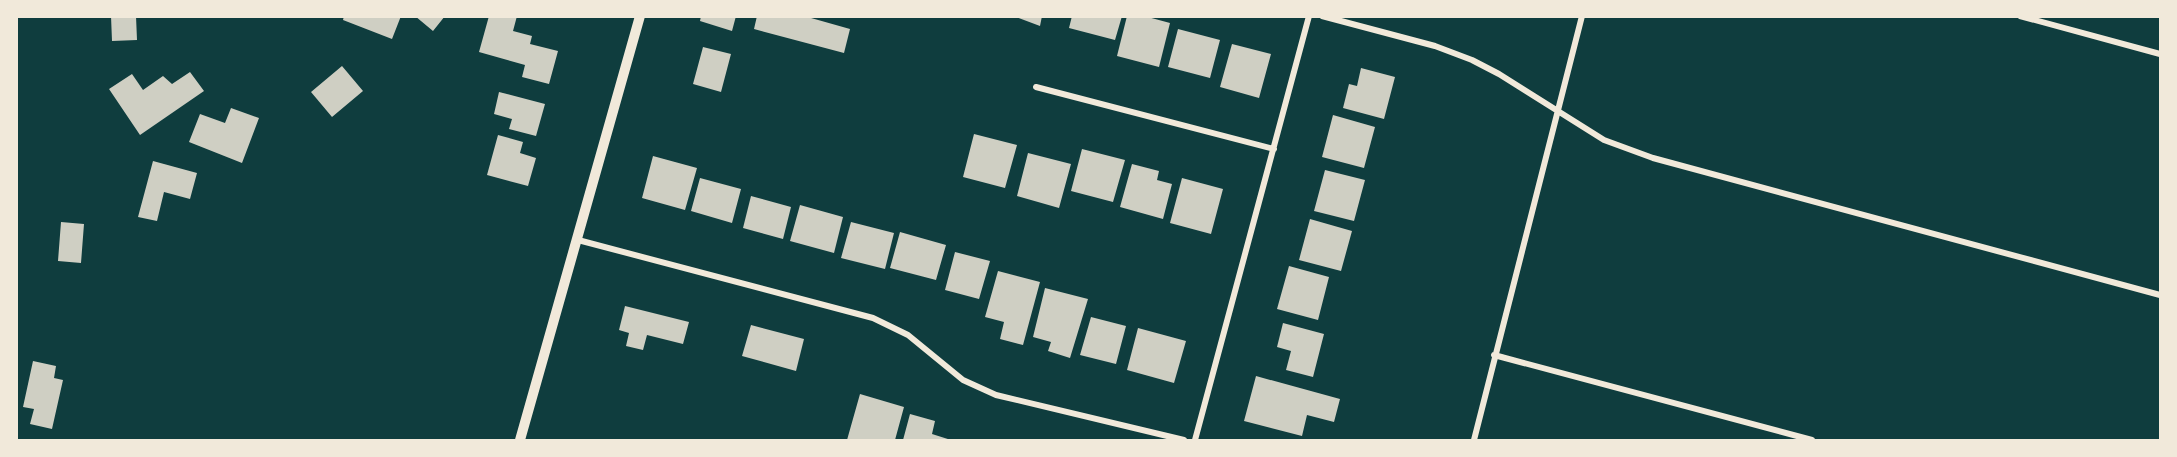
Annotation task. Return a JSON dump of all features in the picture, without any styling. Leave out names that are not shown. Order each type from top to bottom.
[{"type":"street","points":[[520,441],[640,16]]},
{"type":"street","points":[[1194,441],[1309,16]]},
{"type":"street","points":[[1322,16],[1434,46],[1472,60],[1499,74],[1604,140],[1653,158],[2160,295]]},
{"type":"street","points":[[1474,441],[1582,16]]},
{"type":"street","points":[[2020,16],[2160,54]]},
{"type":"street","points":[[1036,87],[1274,149]]},
{"type":"street","points":[[578,240],[873,318],[908,335],[963,380],[996,395],[1184,441]]},
{"type":"street","points":[[1494,355],[1812,441]]},
{"type":"building","points":[[111,16],[136,16],[137,40],[112,41]]},
{"type":"building","points":[[344,16],[401,16],[392,39],[343,20]]},
{"type":"building","points":[[415,16],[445,16],[433,31]]},
{"type":"building","points":[[489,16],[517,16],[513,31],[532,36],[530,44],[558,51],[549,84],[522,77],[525,65],[479,52]]},
{"type":"building","points":[[701,16],[736,16],[732,31],[700,21]]},
{"type":"building","points":[[757,16],[804,16],[850,29],[844,53],[754,29]]},
{"type":"building","points":[[1013,16],[1042,16],[1040,26]]},
{"type":"building","points":[[1072,16],[1122,16],[1115,40],[1069,28]]},
{"type":"building","points":[[1127,16],[1144,16],[1170,23],[1159,67],[1117,56]]},
{"type":"building","points":[[1178,29],[1220,40],[1210,78],[1168,67]]},
{"type":"building","points":[[1232,44],[1271,54],[1259,98],[1220,87]]},
{"type":"building","points":[[703,47],[731,54],[721,92],[693,84]]},
{"type":"building","points":[[342,66],[363,91],[332,117],[311,92]]},
{"type":"building","points":[[1361,68],[1395,77],[1384,119],[1343,108],[1349,84],[1357,86]]},
{"type":"building","points":[[190,72],[204,91],[140,135],[109,89],[132,74],[143,90],[163,76],[172,84]]},
{"type":"building","points":[[499,92],[545,104],[536,136],[509,129],[512,119],[494,114]]},
{"type":"building","points":[[231,108],[259,118],[242,163],[189,142],[200,114],[225,123]]},
{"type":"building","points":[[1333,115],[1375,127],[1364,168],[1322,157]]},
{"type":"building","points":[[974,134],[1017,145],[1005,188],[963,177]]},
{"type":"building","points":[[498,135],[523,142],[520,153],[536,158],[528,186],[487,175]]},
{"type":"building","points":[[1082,149],[1125,160],[1113,202],[1071,191]]},
{"type":"building","points":[[1028,153],[1071,164],[1059,208],[1017,196]]},
{"type":"building","points":[[653,156],[697,168],[685,210],[642,198]]},
{"type":"building","points":[[153,161],[197,173],[190,199],[164,192],[157,221],[138,217]]},
{"type":"building","points":[[1132,164],[1159,171],[1157,180],[1172,184],[1163,219],[1120,207]]},
{"type":"building","points":[[1325,170],[1365,180],[1354,221],[1314,211]]},
{"type":"building","points":[[700,178],[741,189],[732,223],[691,211]]},
{"type":"building","points":[[1182,178],[1223,189],[1211,234],[1170,223]]},
{"type":"building","points":[[751,196],[791,207],[783,239],[743,228]]},
{"type":"building","points":[[800,205],[843,217],[834,253],[790,241]]},
{"type":"building","points":[[1310,219],[1352,231],[1341,271],[1299,260]]},
{"type":"building","points":[[61,222],[84,224],[81,263],[58,261]]},
{"type":"building","points":[[851,222],[894,233],[885,269],[841,258]]},
{"type":"building","points":[[900,232],[946,245],[936,280],[890,268]]},
{"type":"building","points":[[955,252],[990,261],[979,299],[945,290]]},
{"type":"building","points":[[1289,266],[1329,277],[1318,320],[1277,309]]},
{"type":"building","points":[[998,271],[1040,282],[1023,345],[1000,339],[1004,322],[985,317]]},
{"type":"building","points":[[1045,288],[1088,299],[1070,358],[1048,351],[1051,342],[1033,337]]},
{"type":"building","points":[[625,306],[689,322],[683,344],[647,335],[643,350],[626,346],[629,333],[619,330]]},
{"type":"building","points":[[1091,317],[1126,326],[1116,364],[1080,355]]},
{"type":"building","points":[[1283,323],[1324,334],[1313,377],[1286,370],[1291,351],[1277,347]]},
{"type":"building","points":[[751,325],[804,339],[796,371],[742,356]]},
{"type":"building","points":[[1138,328],[1186,341],[1174,383],[1127,370]]},
{"type":"building","points":[[33,361],[56,366],[54,378],[63,380],[52,429],[30,424],[34,409],[23,407]]},
{"type":"building","points":[[1256,376],[1340,399],[1334,422],[1307,415],[1302,436],[1244,421]]},
{"type":"building","points":[[860,394],[904,407],[895,440],[847,440]]},
{"type":"building","points":[[910,414],[935,421],[932,434],[951,440],[903,440]]}]
